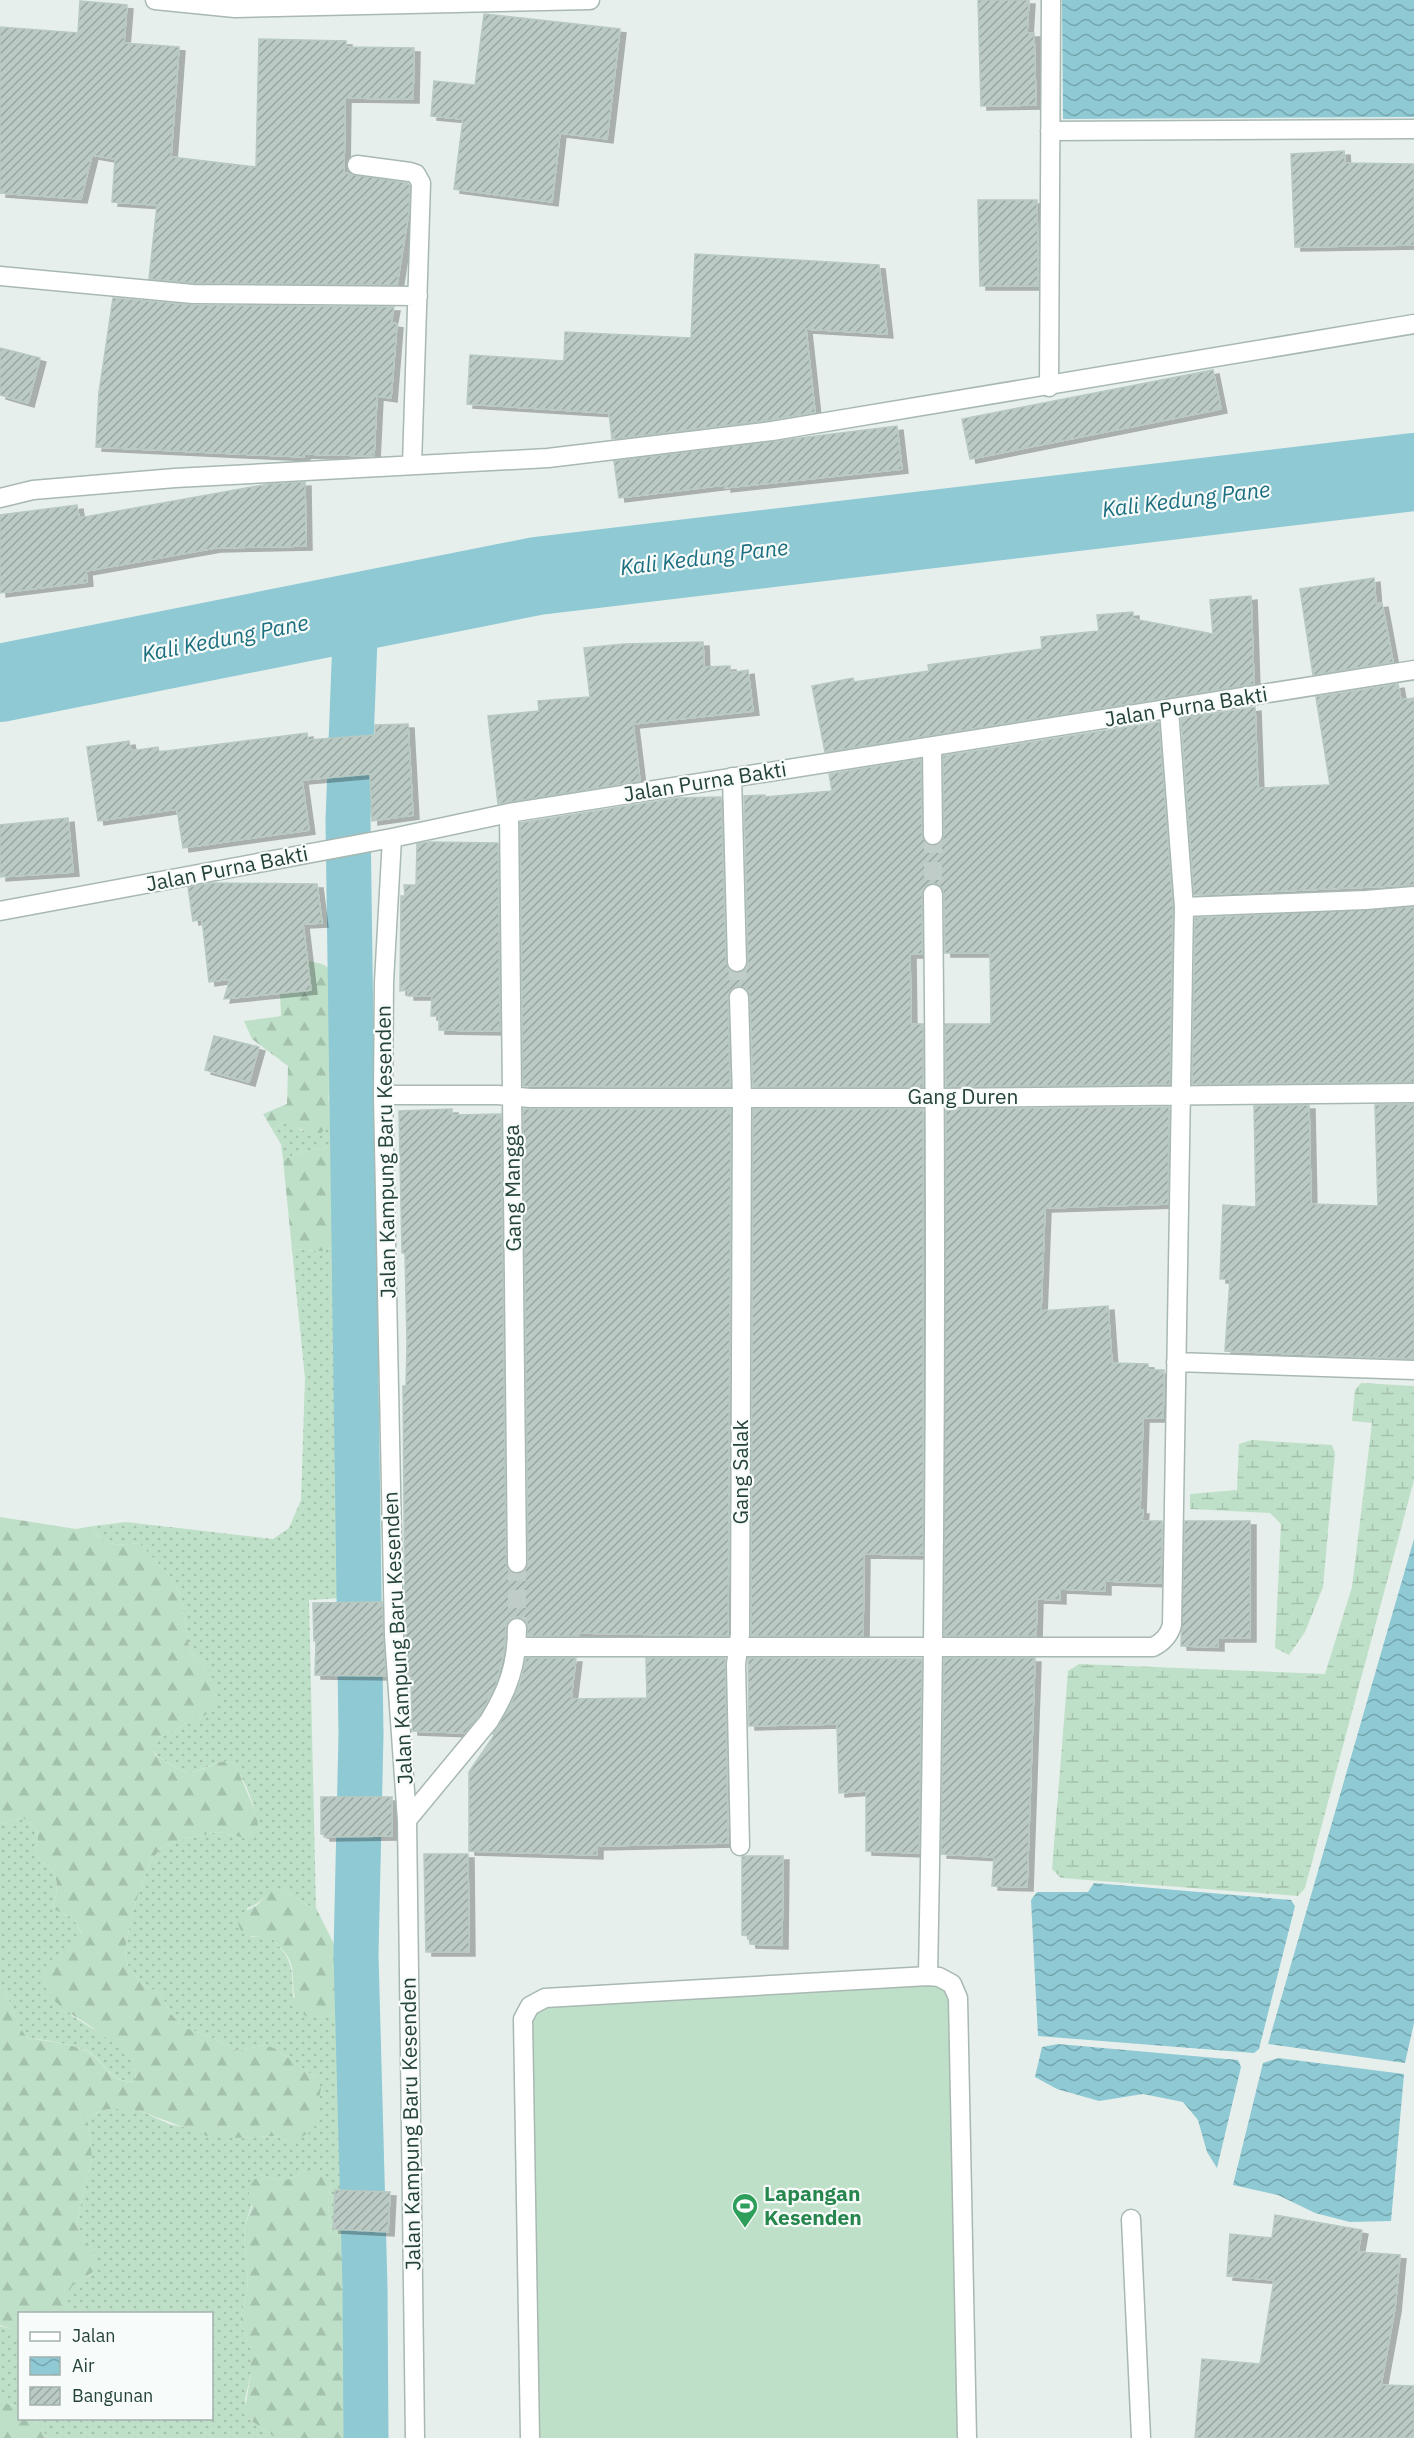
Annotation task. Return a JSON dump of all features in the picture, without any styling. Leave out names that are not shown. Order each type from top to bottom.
[{"type":"street","points":[[155,0],[235,8],[590,0]]},
{"type":"street","points":[[1049,387],[1051,0]]},
{"type":"street","points":[[1050,131],[1414,129]]},
{"type":"street","points":[[357,165],[410,172],[416,174],[421,183],[412,465]]},
{"type":"street","points":[[0,276],[193,294],[418,296]]},
{"type":"street","points":[[0,498],[33,490],[163,479],[548,458],[760,432],[1049,387],[1098,376],[1414,324]]},
{"type":"street","name":"Jalan Purna Bakti","points":[[0,911],[392,838],[509,813],[1414,670]]},
{"type":"street","points":[[517,1647],[1153,1647],[1170,1632],[1172,1625],[1184,907],[1169,710]]},
{"type":"street","points":[[932,747],[933,835]]},
{"type":"street","points":[[732,777],[737,962]]},
{"type":"street","name":"Gang Mangga","points":[[509,813],[517,1563]]},
{"type":"street","name":"Jalan Kampung Baru Kesenden","points":[[392,838],[384,982],[383,1095],[394,1635],[407,1820],[416,2438]]},
{"type":"street","points":[[928,1977],[934,1647],[936,1098],[933,894]]},
{"type":"street","points":[[1184,907],[1414,896]]},
{"type":"street","name":"Gang Salak","points":[[739,997],[742,1098],[738,1646],[736,1664],[740,1846]]},
{"type":"street","name":"Gang Duren","points":[[383,1095],[936,1098],[1414,1093]]},
{"type":"street","points":[[1176,1362],[1414,1370]]},
{"type":"street","points":[[407,1820],[489,1721],[513,1673],[517,1628]]},
{"type":"street","points":[[530,2438],[523,2019],[530,2006],[545,1998],[928,1977],[939,1977],[952,1984],[958,1998],[967,2438]]},
{"type":"street","points":[[1131,2219],[1141,2438]]},
{"type":"green space","points":[[301,959],[322,964],[336,972],[337,1081],[330,1082],[328,1089],[329,1121],[321,1133],[306,1131],[285,1121],[273,1131],[263,1114],[287,1104],[288,1066],[252,1039],[244,1021],[281,1016],[280,992]]},
{"type":"green space","points":[[337,1081],[338,1145],[306,1151],[283,1159],[281,1144],[273,1131],[285,1121],[294,1124],[302,1131],[330,1117],[328,1088],[330,1082]]},
{"type":"green space","points":[[338,1145],[339,1239],[322,1251],[292,1250],[283,1159],[306,1151]]},
{"type":"green space","points":[[339,1239],[344,1598],[309,1600],[316,1908],[281,1889],[247,1908],[251,1937],[271,1937],[284,1952],[290,1964],[293,1997],[321,2018],[347,2011],[349,2236],[331,2233],[328,2203],[331,2184],[307,2170],[285,2180],[261,2175],[245,2225],[248,2284],[240,2322],[251,2349],[251,2372],[245,2400],[249,2419],[276,2438],[48,2438],[35,2420],[213,2420],[213,2312],[71,2312],[67,2298],[69,2289],[90,2275],[96,2257],[76,2224],[92,2156],[87,2117],[106,2109],[125,2109],[143,2112],[169,2124],[235,2138],[274,2136],[291,2142],[316,2078],[276,2049],[266,2045],[237,2051],[211,2037],[183,2027],[170,2013],[161,1994],[142,1984],[129,1968],[125,1949],[133,1910],[150,1862],[162,1847],[180,1840],[218,1832],[245,1838],[258,1826],[248,1791],[240,1774],[230,1761],[187,1772],[156,1755],[152,1746],[158,1738],[214,1710],[208,1671],[189,1647],[181,1596],[173,1579],[139,1543],[112,1544],[106,1542],[100,1538],[93,1526],[126,1522],[273,1539],[289,1528],[301,1500],[305,1378],[292,1250],[322,1251]]},
{"type":"green space","points":[[1361,1383],[1414,1386],[1414,1480],[1305,1888],[1298,1896],[1061,1878],[1052,1869],[1068,1671],[1079,1664],[1325,1674],[1352,1587],[1372,1423],[1352,1421],[1355,1390]]},
{"type":"green space","points":[[1252,1440],[1332,1445],[1335,1453],[1323,1587],[1305,1632],[1289,1655],[1275,1648],[1281,1524],[1270,1513],[1190,1509],[1190,1494],[1237,1490],[1239,1444]]},
{"type":"green space","points":[[0,1517],[76,1529],[93,1526],[100,1538],[106,1542],[112,1544],[139,1543],[173,1579],[181,1596],[189,1647],[208,1671],[215,1690],[215,1710],[158,1738],[153,1746],[155,1755],[187,1772],[230,1761],[237,1768],[257,1816],[258,1826],[254,1834],[245,1838],[218,1832],[180,1840],[162,1847],[150,1862],[133,1910],[125,1949],[129,1968],[142,1984],[161,1994],[170,2013],[183,2027],[211,2037],[237,2051],[266,2045],[276,2049],[316,2078],[321,2087],[315,2126],[309,2133],[291,2142],[274,2136],[235,2138],[207,2136],[143,2112],[125,2109],[106,2109],[87,2117],[92,2156],[76,2224],[96,2257],[97,2268],[70,2289],[68,2303],[71,2312],[18,2312],[18,2335],[12,2329],[0,2325],[0,1985],[20,2027],[28,2038],[84,2050],[118,2079],[135,2081],[135,2074],[132,2061],[122,2048],[67,2011],[47,1992],[43,1976],[45,1968],[53,1959],[74,1944],[82,1934],[73,1918],[55,1910],[53,1906],[56,1878],[51,1869],[39,1860],[36,1854],[38,1836],[32,1825],[23,1818],[0,1824]]},
{"type":"green space","points":[[23,1818],[32,1825],[38,1836],[36,1854],[39,1860],[50,1868],[56,1878],[53,1906],[55,1910],[73,1918],[82,1935],[77,1944],[52,1960],[72,2016],[129,2053],[134,2067],[135,2081],[118,2079],[85,2050],[57,2042],[28,2038],[20,2027],[0,1985],[0,1824]]},
{"type":"green space","points":[[281,1889],[316,1908],[346,1968],[347,2011],[320,2018],[308,2017],[301,2012],[294,1996],[292,1967],[285,1953],[271,1937],[247,1935],[240,1928],[239,1915],[257,1905],[271,1891]]},
{"type":"green space","name":"Lapangan Kesenden","points":[[938,1984],[946,1988],[950,1999],[960,2438],[537,2438],[532,2015],[540,2007]]},
{"type":"green space","points":[[307,2170],[326,2176],[331,2184],[328,2203],[331,2233],[349,2236],[350,2438],[276,2438],[249,2419],[245,2410],[251,2372],[251,2349],[240,2322],[248,2284],[244,2235],[252,2207],[248,2189],[261,2175],[285,2180]]},
{"type":"green space","points":[[0,2326],[12,2329],[18,2335],[18,2408],[0,2401]]},
{"type":"green space","points":[[0,2401],[18,2408],[18,2420],[35,2420],[48,2438],[0,2438]]},
{"type":"water","points":[[1062,0],[1414,0],[1414,117],[1063,119]]},
{"type":"water","points":[[1414,1539],[1414,2023],[1405,2063],[1268,2044]]},
{"type":"water","points":[[1094,1883],[1291,1900],[1295,1906],[1259,2049],[1254,2053],[1038,2036],[1031,1900],[1037,1892],[1088,1892]]},
{"type":"water","points":[[1058,2044],[1238,2060],[1241,2067],[1217,2168],[1207,2152],[1198,2120],[1183,2102],[1143,2094],[1099,2101],[1057,2089],[1035,2077],[1042,2047]]},
{"type":"water","points":[[1278,2058],[1404,2074],[1391,2221],[1350,2222],[1315,2213],[1278,2195],[1233,2185],[1263,2063]]},
{"type":"building","points":[[978,0],[1029,0],[1027,33],[1034,33],[1036,105],[981,106]]},
{"type":"building","points":[[80,1],[127,5],[124,43],[179,47],[171,157],[256,167],[259,39],[346,41],[346,47],[414,48],[413,99],[345,98],[344,173],[407,183],[410,186],[409,211],[397,285],[194,283],[149,279],[157,205],[112,202],[115,159],[92,155],[81,199],[0,193],[0,27],[78,33]]},
{"type":"building","points":[[484,14],[620,29],[607,139],[560,133],[552,202],[454,189],[463,119],[431,116],[434,81],[475,85]]},
{"type":"building","points":[[1344,151],[1345,163],[1414,164],[1414,245],[1295,247],[1291,154]]},
{"type":"building","points":[[978,200],[1037,200],[1038,286],[980,286]]},
{"type":"building","points":[[695,254],[879,265],[887,334],[806,329],[815,412],[770,420],[612,439],[609,413],[467,404],[470,355],[564,361],[565,332],[691,338]]},
{"type":"building","points":[[113,298],[193,305],[394,307],[391,323],[397,324],[391,398],[377,396],[374,456],[304,454],[304,457],[96,447],[99,392]]},
{"type":"building","points":[[0,348],[40,358],[28,403],[0,395]]},
{"type":"building","points":[[1213,370],[1221,409],[970,459],[962,419]]},
{"type":"building","points":[[897,426],[902,469],[725,488],[725,485],[619,498],[614,461]]},
{"type":"building","points":[[305,482],[306,546],[215,548],[86,571],[87,582],[0,593],[0,515],[77,505],[79,518],[269,484]]},
{"type":"building","points":[[1374,578],[1376,604],[1382,603],[1393,662],[1313,675],[1300,589]]},
{"type":"building","points":[[1251,596],[1254,684],[825,752],[812,686],[853,678],[854,682],[929,671],[928,665],[1042,649],[1041,637],[1099,631],[1097,615],[1133,612],[1133,619],[1213,634],[1210,600]]},
{"type":"building","points":[[703,642],[704,667],[730,666],[730,673],[748,670],[753,711],[633,724],[640,781],[498,804],[488,716],[539,711],[538,701],[590,697],[584,648],[624,644]]},
{"type":"building","points":[[1398,684],[1401,700],[1414,698],[1414,885],[1194,895],[1181,718],[1255,707],[1258,788],[1330,785],[1316,697]]},
{"type":"building","points":[[1159,722],[1173,907],[1170,1084],[946,1087],[945,1024],[991,1024],[990,953],[945,953],[944,893],[939,885],[932,883],[927,885],[922,894],[922,954],[910,954],[911,1024],[923,1024],[923,1087],[753,1087],[750,997],[748,991],[739,986],[733,988],[728,997],[730,1087],[523,1086],[520,823],[677,798],[721,797],[726,962],[731,972],[738,973],[747,968],[748,962],[744,796],[765,795],[765,797],[832,791],[829,774],[921,759],[922,835],[927,844],[934,846],[942,841],[944,835],[943,756]]},
{"type":"building","points":[[408,724],[413,815],[372,821],[370,774],[302,780],[309,830],[183,848],[177,809],[98,821],[87,747],[129,741],[131,751],[158,747],[159,752],[307,733],[308,740],[375,735],[375,725]]},
{"type":"building","points":[[68,818],[73,872],[0,877],[0,825]]},
{"type":"building","points":[[429,842],[498,843],[500,1031],[439,1030],[439,1016],[431,1016],[432,996],[408,996],[408,990],[400,991],[401,896],[405,896],[404,885],[416,885],[417,844]]},
{"type":"building","points":[[213,883],[317,884],[322,923],[303,924],[311,990],[224,999],[230,979],[209,982],[202,919],[193,921],[188,887]]},
{"type":"building","points":[[1414,907],[1414,1082],[1192,1084],[1195,918]]},
{"type":"building","points":[[214,1036],[259,1047],[249,1082],[205,1070]]},
{"type":"building","points":[[1414,1104],[1414,1359],[1225,1351],[1230,1279],[1220,1279],[1223,1205],[1256,1207],[1254,1106],[1309,1105],[1311,1204],[1378,1206],[1375,1105]]},
{"type":"building","points":[[1169,1107],[1168,1204],[1045,1208],[1041,1311],[1108,1306],[1112,1363],[1148,1364],[1148,1370],[1164,1370],[1163,1418],[1143,1418],[1140,1510],[1143,1510],[1142,1521],[1162,1521],[1161,1583],[1105,1581],[1105,1591],[1060,1589],[1060,1600],[1037,1599],[1036,1636],[944,1636],[946,1109]]},
{"type":"building","points":[[452,1109],[452,1115],[501,1114],[506,1563],[508,1569],[517,1574],[523,1572],[528,1563],[523,1109],[731,1109],[728,1636],[579,1633],[579,1636],[528,1636],[527,1622],[518,1617],[512,1618],[506,1627],[504,1652],[496,1684],[480,1715],[465,1733],[412,1731],[411,1677],[408,1677],[405,1634],[403,1386],[406,1386],[407,1342],[405,1253],[402,1253],[399,1111]]},
{"type":"building","points":[[753,1109],[923,1109],[923,1555],[864,1554],[863,1636],[751,1636]]},
{"type":"building","points":[[1185,1521],[1250,1521],[1250,1638],[1218,1638],[1218,1647],[1181,1646]]},
{"type":"building","points":[[382,1602],[386,1676],[315,1675],[316,1641],[314,1641],[313,1603]]},
{"type":"building","points":[[526,1658],[576,1658],[571,1699],[647,1698],[646,1658],[725,1658],[728,1843],[597,1846],[597,1855],[469,1851],[469,1772],[495,1734],[493,1734],[511,1704],[521,1681]]},
{"type":"building","points":[[748,1658],[922,1659],[919,1853],[866,1851],[866,1791],[839,1793],[837,1724],[749,1726]]},
{"type":"building","points":[[944,1658],[1035,1658],[1027,1887],[992,1886],[994,1857],[941,1854]]},
{"type":"building","points":[[321,1797],[392,1797],[392,1836],[324,1837],[324,1834],[321,1834]]},
{"type":"building","points":[[424,1854],[468,1854],[469,1952],[426,1952]]},
{"type":"building","points":[[783,1856],[782,1945],[750,1944],[749,1936],[742,1935],[742,1857]]},
{"type":"building","points":[[335,2190],[390,2192],[388,2232],[333,2229]]},
{"type":"building","points":[[1275,2215],[1362,2230],[1358,2252],[1400,2255],[1395,2308],[1381,2385],[1414,2386],[1414,2438],[1195,2438],[1202,2359],[1260,2364],[1274,2280],[1227,2276],[1230,2234],[1272,2238]]},
{"type":"waterway","name":"Kali Kedung Pane","points":[[0,683],[537,576],[1414,472]]},
{"type":"waterway","points":[[356,613],[348,820],[361,1734],[356,1954],[365,2287],[366,2438]]},
{"type":"tunnel","points":[[933,835],[933,894]]},
{"type":"tunnel","points":[[737,962],[739,997]]},
{"type":"tunnel","points":[[517,1563],[517,1628]]},
{"type":"place","name":"Lapangan Kesenden","points":[[745,2229]]}]
